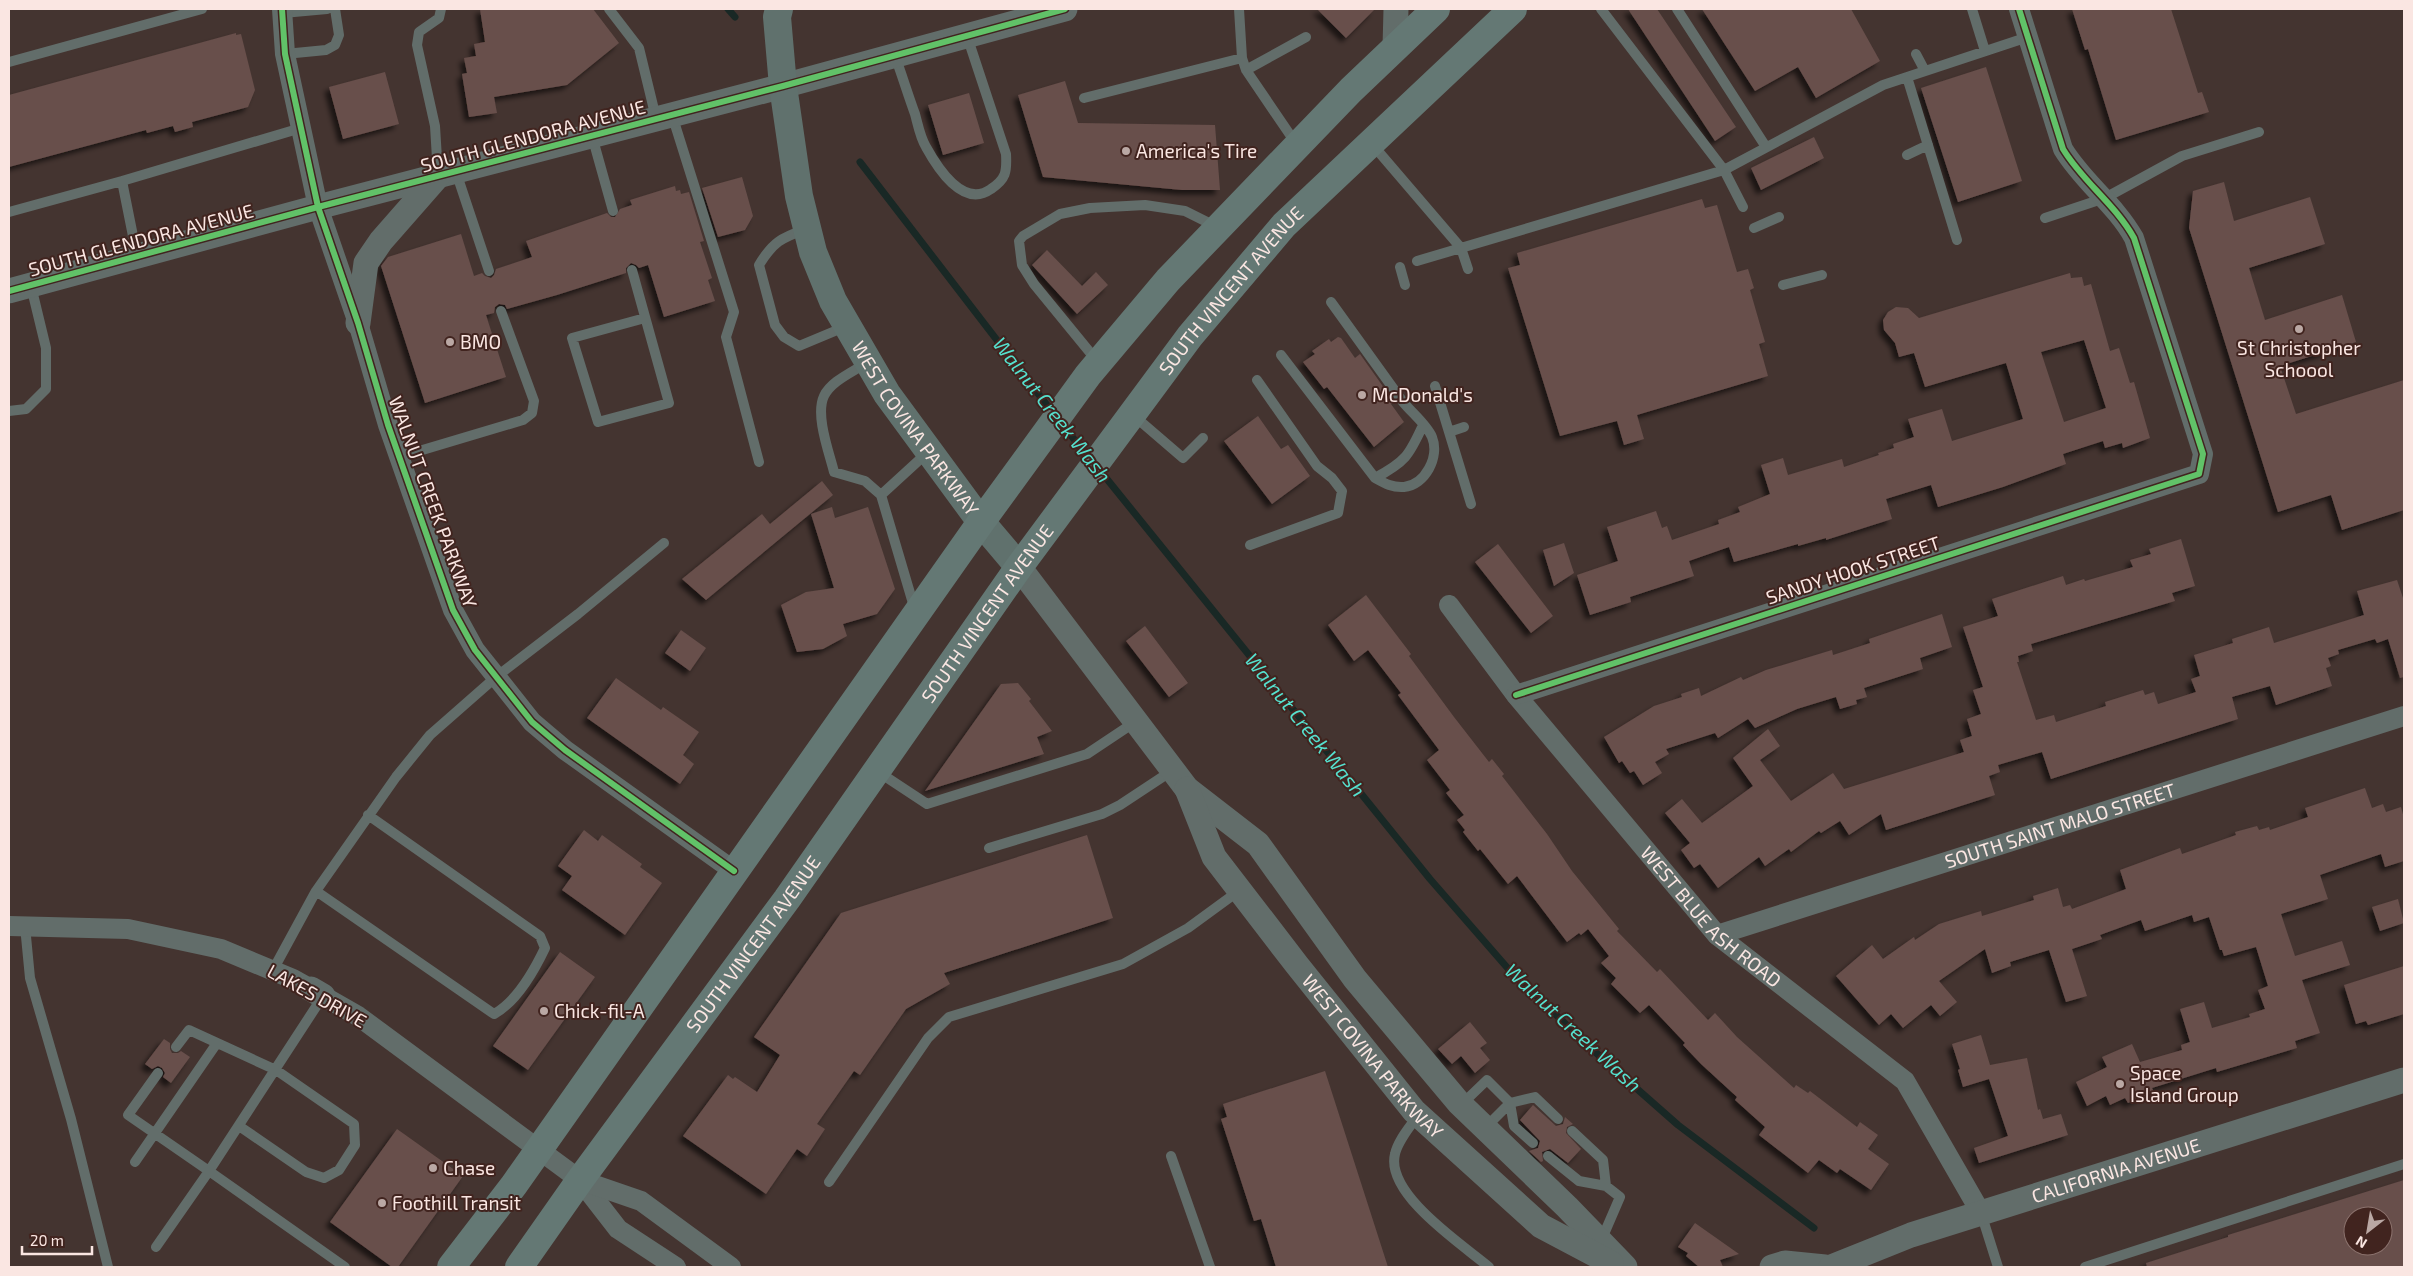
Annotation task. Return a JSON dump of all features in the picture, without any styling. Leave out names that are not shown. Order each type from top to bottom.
[{"type":"main road","points":[[451,1267],[538,1149],[980,522],[1098,363],[1168,280],[1297,146],[1395,47],[1436,9]]},
{"type":"main road","name":"SOUTH VINCENT AVENUE","points":[[519,1267],[580,1180],[787,899],[1019,567],[1190,336],[1284,225],[1513,9]]},
{"type":"main road","name":"WEST COVINA PARKWAY","points":[[775,12],[783,86],[799,196],[813,252],[833,301],[887,394],[980,522],[1019,567]]},
{"type":"street","points":[[1395,47],[1396,9]]},
{"type":"street","points":[[2019,9],[2063,149],[2075,168],[2105,198]]},
{"type":"street","name":"SOUTH GLENDORA AVENUE","points":[[20,288],[783,86],[1058,10]]},
{"type":"street","name":"WALNUT CREEK PARKWAY","points":[[282,11],[285,54],[318,208],[358,324],[399,457],[453,610],[475,650],[532,722],[565,750],[734,871]]},
{"type":"street","points":[[358,324],[366,262],[381,241],[447,174]]},
{"type":"street","name":"SANDY HOOK STREET","points":[[1516,695],[2199,474],[2203,454],[2134,238],[2123,218],[2105,198]]},
{"type":"street","name":"WEST COVINA PARKWAY","points":[[1019,567],[1180,779],[1258,844],[1355,979],[1461,1105],[1625,1267]]},
{"type":"street","name":"WEST BLUE ASH ROAD","points":[[1449,605],[1516,695],[1717,935],[1905,1081],[1981,1213]]},
{"type":"street","name":"SOUTH SAINT MALO STREET","points":[[1717,935],[2404,716]]},
{"type":"street","name":"WEST COVINA PARKWAY","points":[[1180,779],[1214,857],[1296,965],[1418,1114],[1541,1226],[1619,1267]]},
{"type":"street","name":"LAKES DRIVE","points":[[17,926],[128,929],[221,949],[273,970],[317,992],[358,1016],[580,1180]]},
{"type":"street","name":"CALIFORNIA AVENUE","points":[[1831,1267],[1911,1235],[2404,1080]]},
{"type":"street","points":[[580,1180],[618,1229],[676,1267]]},
{"type":"street","points":[[580,1180],[641,1201],[731,1267]]},
{"type":"street","points":[[1772,1267],[1785,1263],[1825,1267]]},
{"type":"lane","points":[[9,62],[202,9]]},
{"type":"lane","points":[[282,11],[327,9]]},
{"type":"lane","points":[[285,54],[326,50],[335,45],[339,35],[335,9]]},
{"type":"lane","points":[[441,9],[439,18],[419,32],[417,45],[447,174],[489,271]]},
{"type":"lane","points":[[609,9],[639,48],[734,312],[726,337],[759,462]]},
{"type":"lane","points":[[1239,9],[1242,58],[1246,70],[1297,146]]},
{"type":"lane","points":[[1601,9],[1724,170],[1743,206]]},
{"type":"lane","points":[[1676,9],[1766,147]]},
{"type":"lane","points":[[1972,9],[1985,51]]},
{"type":"lane","points":[[895,55],[925,145],[943,173],[959,189],[969,194],[987,192],[1002,182],[1007,171],[1006,154],[967,36]]},
{"type":"lane","points":[[1246,70],[1306,37]]},
{"type":"lane","points":[[1417,261],[1724,170],[1883,85],[2028,37]]},
{"type":"lane","points":[[1916,54],[1925,71]]},
{"type":"lane","points":[[1084,98],[1242,58]]},
{"type":"lane","points":[[1907,78],[1957,240]]},
{"type":"lane","points":[[9,212],[301,128]]},
{"type":"lane","points":[[2045,218],[2105,198],[2182,156],[2259,132]]},
{"type":"lane","points":[[592,136],[613,211]]},
{"type":"lane","points":[[1371,143],[1461,248],[1468,269]]},
{"type":"lane","points":[[1907,155],[1928,146]]},
{"type":"lane","points":[[122,181],[137,256]]},
{"type":"lane","points":[[1098,363],[1034,284],[1022,265],[1019,241],[1023,236],[1060,214],[1090,208],[1145,205],[1185,211],[1218,228]]},
{"type":"lane","points":[[1754,228],[1779,217]]},
{"type":"lane","points":[[807,229],[780,239],[768,249],[759,265],[775,325],[784,337],[799,346],[847,326]]},
{"type":"lane","points":[[1400,267],[1405,285]]},
{"type":"lane","points":[[632,270],[646,318],[670,403],[598,422],[572,338],[646,318]]},
{"type":"lane","points":[[1783,285],[1822,275]]},
{"type":"lane","points":[[9,411],[26,409],[46,389],[46,348],[20,288]]},
{"type":"lane","points":[[1281,355],[1375,478],[1389,486],[1405,487],[1416,483],[1430,468],[1435,453],[1432,437],[1331,302]]},
{"type":"lane","points":[[399,457],[523,420],[532,413],[534,401],[501,310]]},
{"type":"lane","points":[[867,362],[833,386],[824,396],[820,413],[834,472],[865,481],[881,495],[916,613]]},
{"type":"lane","points":[[1250,545],[1338,513],[1342,491],[1332,478],[1316,466],[1257,380]]},
{"type":"lane","points":[[1435,386],[1472,504]]},
{"type":"lane","points":[[1133,414],[1183,458],[1203,438]]},
{"type":"lane","points":[[1375,478],[1397,466],[1411,452],[1423,425]]},
{"type":"lane","points":[[1449,432],[1464,427]]},
{"type":"lane","points":[[881,495],[929,452]]},
{"type":"lane","points":[[273,970],[316,891],[368,815],[430,735],[496,677],[578,614],[664,543]]},
{"type":"lane","points":[[876,770],[927,804],[1087,754],[1136,721]]},
{"type":"lane","points":[[988,848],[1102,814],[1180,779]]},
{"type":"lane","points":[[316,891],[494,1014],[504,1009],[537,965],[545,948],[540,936],[368,815]]},
{"type":"lane","points":[[829,1182],[928,1038],[949,1017],[1122,964],[1188,928],[1240,890]]},
{"type":"lane","points":[[17,926],[71,1119],[108,1267]]},
{"type":"lane","points":[[156,1247],[276,1070],[317,992]]},
{"type":"lane","points":[[176,1047],[188,1030],[276,1070],[354,1124],[355,1145],[339,1170],[324,1178],[306,1172],[239,1126]]},
{"type":"lane","points":[[135,1162],[217,1043]]},
{"type":"lane","points":[[158,1073],[128,1116],[345,1267]]},
{"type":"lane","points":[[1461,1105],[1487,1080],[1510,1103],[1514,1126],[1533,1143]]},
{"type":"lane","points":[[1485,1128],[1510,1103],[1535,1097],[1558,1118]]},
{"type":"lane","points":[[1418,1114],[1397,1148],[1394,1156],[1395,1172],[1404,1189],[1418,1208],[1489,1267]]},
{"type":"lane","points":[[1572,1131],[1603,1160],[1606,1186]]},
{"type":"lane","points":[[1171,1156],[1210,1267]]},
{"type":"lane","points":[[1548,1156],[1579,1181],[1606,1186],[1620,1197],[1601,1242]]},
{"type":"lane","points":[[2085,1267],[2404,1164]]},
{"type":"lane","points":[[1981,1213],[1998,1267]]},
{"type":"building","points":[[480,9],[593,9],[619,43],[567,85],[494,97],[497,113],[469,117],[462,74],[467,73],[464,58],[476,56],[474,44],[485,42]]},
{"type":"building","points":[[1317,9],[1375,9],[1346,38]]},
{"type":"building","points":[[1628,9],[1657,9],[1736,127],[1715,141]]},
{"type":"building","points":[[1702,9],[1851,9],[1880,61],[1816,98],[1798,67],[1755,91]]},
{"type":"building","points":[[2072,9],[2171,9],[2198,93],[2202,92],[2209,112],[2116,140],[2088,49],[2085,50]]},
{"type":"building","points":[[236,33],[236,35],[241,34],[255,90],[248,107],[192,122],[193,127],[175,132],[173,126],[147,133],[146,130],[9,167],[9,95]]},
{"type":"building","points":[[1986,67],[2022,181],[1958,202],[1921,88]]},
{"type":"building","points":[[385,72],[399,124],[343,139],[329,87]]},
{"type":"building","name":"America's Tire","points":[[1065,81],[1078,123],[1215,125],[1220,190],[1182,190],[1043,177],[1018,95]]},
{"type":"building","points":[[969,93],[984,143],[943,155],[928,105]]},
{"type":"building","points":[[1814,137],[1824,158],[1761,190],[1751,168]]},
{"type":"building","points":[[742,177],[753,216],[745,230],[718,237],[702,188]]},
{"type":"building","points":[[2224,182],[2234,221],[2310,197],[2325,244],[2249,268],[2265,320],[2342,295],[2356,342],[2280,366],[2296,414],[2404,380],[2404,510],[2342,530],[2331,495],[2278,512],[2189,228],[2193,191]]},
{"type":"building","points":[[675,186],[676,191],[680,190],[681,194],[689,192],[704,241],[700,242],[712,278],[708,280],[715,301],[664,317],[648,265],[639,268],[631,263],[626,268],[626,273],[557,295],[507,309],[505,305],[499,304],[495,307],[494,313],[486,315],[506,377],[425,403],[381,266],[388,257],[461,234],[474,276],[482,273],[491,278],[496,269],[532,257],[526,241],[607,213],[611,217],[615,217],[620,209],[632,205],[630,200]]},
{"type":"building","points":[[1702,199],[1705,208],[1717,205],[1737,272],[1748,269],[1754,288],[1750,290],[1765,342],[1759,344],[1768,376],[1637,415],[1644,439],[1624,445],[1617,421],[1560,436],[1508,268],[1520,265],[1517,253]]},
{"type":"building","points":[[1047,250],[1082,286],[1096,272],[1108,285],[1077,314],[1032,265]]},
{"type":"building","points":[[2070,273],[2071,278],[2082,277],[2084,286],[2091,284],[2110,351],[2119,348],[2130,383],[2134,382],[2150,438],[2123,448],[2122,443],[2105,448],[2103,441],[2063,454],[2066,464],[2003,487],[1938,507],[1931,485],[1886,499],[1892,519],[1826,540],[1826,538],[1798,546],[1798,544],[1734,562],[1729,547],[1689,561],[1694,576],[1630,597],[1631,602],[1590,615],[1577,575],[1618,561],[1607,527],[1656,511],[1662,528],[1667,526],[1672,540],[1719,524],[1718,520],[1740,512],[1738,507],[1770,494],[1761,465],[1783,458],[1788,475],[1842,459],[1844,467],[1879,455],[1878,453],[1894,448],[1893,444],[1914,437],[1908,419],[1942,409],[1952,441],[2023,419],[2006,363],[1925,387],[1914,353],[1899,357],[1895,343],[1884,330],[1883,320],[1888,312],[1896,307],[1908,308],[1919,318]],"holes":[[[2084,340],[2106,408],[2064,422],[2041,352]]]},
{"type":"building","name":"McDonald's","points":[[1338,337],[1341,338],[1355,358],[1360,354],[1394,402],[1391,404],[1404,422],[1374,447],[1327,387],[1324,389],[1303,362],[1315,354],[1312,351],[1329,339],[1331,342]]},
{"type":"building","points":[[1258,416],[1281,449],[1288,445],[1310,476],[1272,504],[1224,441]]},
{"type":"building","points":[[822,481],[833,495],[706,600],[682,579],[762,514],[770,524]]},
{"type":"building","points":[[832,507],[835,518],[868,507],[895,589],[877,614],[843,624],[847,636],[823,649],[797,652],[781,605],[806,592],[834,588],[811,514]]},
{"type":"building","points":[[2181,539],[2195,586],[2172,593],[2175,601],[2031,644],[2033,651],[2018,656],[2019,662],[2017,662],[2036,720],[2054,715],[2056,722],[2106,706],[2105,702],[2143,690],[2145,695],[2154,692],[2158,704],[2196,692],[2191,679],[2200,676],[2194,655],[2233,643],[2232,639],[2269,627],[2274,643],[2364,615],[2357,591],[2397,580],[2404,601],[2404,677],[2400,678],[2388,639],[2377,643],[2375,639],[2338,650],[2339,654],[2328,658],[2331,666],[2326,668],[2332,686],[2276,705],[2270,686],[2232,697],[2238,719],[2051,779],[2042,752],[1998,765],[2000,772],[1989,776],[1995,795],[1886,830],[1881,814],[1849,835],[1840,821],[1821,833],[1819,831],[1791,852],[1789,849],[1765,866],[1759,857],[1718,888],[1700,864],[1694,868],[1681,850],[1690,843],[1665,813],[1682,799],[1702,823],[1753,786],[1733,758],[1768,729],[1780,746],[1760,760],[1791,801],[1833,773],[1844,789],[1964,752],[1960,740],[1972,736],[1967,719],[1981,714],[1973,690],[1983,687],[1963,627],[1998,616],[1992,599],[2063,576],[2066,585],[2133,567],[2130,560],[2151,554],[2149,549]]},
{"type":"building","points":[[1564,543],[1574,573],[1554,586],[1543,550]]},
{"type":"building","points":[[1498,544],[1553,616],[1531,633],[1475,562]]},
{"type":"building","points":[[1366,595],[1411,654],[1409,656],[1454,717],[1489,762],[1492,759],[1504,774],[1502,776],[1547,834],[1572,871],[1619,929],[1617,931],[1657,972],[1660,969],[1708,1020],[1715,1013],[1737,1037],[1794,1088],[1796,1085],[1808,1093],[1810,1091],[1857,1127],[1860,1122],[1878,1135],[1868,1149],[1889,1164],[1871,1190],[1840,1169],[1837,1173],[1819,1160],[1808,1173],[1759,1135],[1765,1127],[1735,1100],[1737,1097],[1701,1064],[1683,1045],[1685,1043],[1649,1005],[1640,1013],[1611,984],[1616,978],[1601,963],[1609,956],[1588,929],[1567,942],[1517,876],[1508,884],[1480,849],[1478,851],[1463,832],[1465,830],[1457,820],[1464,815],[1446,793],[1450,790],[1427,760],[1439,750],[1398,695],[1401,693],[1368,650],[1354,661],[1328,625]]},
{"type":"building","points":[[1942,614],[1952,647],[1920,658],[1923,669],[1864,688],[1867,697],[1856,700],[1857,704],[1840,709],[1836,697],[1797,709],[1755,728],[1748,719],[1718,738],[1715,733],[1666,749],[1669,754],[1655,762],[1662,773],[1643,785],[1634,771],[1630,773],[1622,761],[1619,763],[1604,737],[1654,706],[1682,697],[1681,694],[1699,688],[1701,696],[1741,677],[1743,680],[1766,670],[1832,650],[1833,655],[1870,643],[1869,639]]},
{"type":"building","points":[[1145,626],[1188,683],[1169,697],[1126,641]]},
{"type":"building","points":[[681,630],[706,648],[690,671],[665,653]]},
{"type":"building","points":[[616,678],[661,710],[663,707],[699,732],[683,755],[694,764],[680,784],[587,718]]},
{"type":"building","points":[[1018,683],[1052,731],[1037,737],[1044,754],[925,791],[1001,684]]},
{"type":"building","points":[[2365,788],[2372,808],[2383,804],[2386,812],[2401,807],[2404,818],[2404,861],[2385,867],[2381,854],[2320,875],[2328,899],[2281,914],[2295,956],[2342,941],[2350,965],[2302,980],[2320,1033],[2295,1041],[2297,1048],[2217,1072],[2216,1068],[2152,1088],[2154,1092],[2128,1103],[2125,1098],[2110,1105],[2106,1096],[2087,1106],[2076,1082],[2107,1067],[2102,1057],[2132,1044],[2140,1062],[2182,1050],[2181,1045],[2190,1042],[2180,1009],[2204,1002],[2212,1028],[2250,1017],[2249,1014],[2265,1009],[2258,990],[2268,986],[2256,947],[2224,956],[2222,950],[2220,950],[2209,917],[2194,922],[2192,915],[2145,931],[2141,920],[2100,935],[2102,939],[2072,949],[2087,996],[2066,1002],[2049,950],[2010,962],[2011,966],[1992,973],[1985,949],[1939,981],[1957,1002],[1940,1016],[1931,1005],[1903,1028],[1891,1014],[1879,1025],[1836,976],[1872,945],[1883,959],[1914,937],[1915,940],[1939,924],[1981,911],[1982,916],[2034,900],[2033,896],[2058,888],[2063,907],[2070,905],[2072,909],[2126,889],[2120,870],[2180,848],[2182,854],[2236,835],[2235,832],[2257,826],[2259,830],[2269,827],[2270,830],[2308,817],[2305,808]]},
{"type":"building","points":[[584,830],[598,841],[602,835],[642,864],[640,867],[662,883],[625,935],[562,890],[572,876],[558,866]]},
{"type":"building","points":[[1087,835],[1113,918],[944,973],[950,984],[906,1009],[860,1075],[854,1071],[817,1124],[825,1129],[807,1156],[797,1149],[766,1194],[683,1136],[728,1075],[733,1079],[735,1077],[757,1092],[780,1055],[754,1037],[841,913]]},
{"type":"building","points":[[2398,899],[2404,923],[2380,931],[2372,907]]},
{"type":"building","name":"Chick-fil-A","points":[[560,952],[595,977],[528,1070],[493,1046]]},
{"type":"building","points":[[2404,966],[2404,1014],[2368,1025],[2366,1021],[2356,1024],[2344,985]]},
{"type":"building","points":[[1470,1022],[1487,1043],[1480,1048],[1490,1060],[1475,1073],[1461,1056],[1452,1064],[1438,1049]]},
{"type":"building","points":[[1981,1035],[1990,1065],[2027,1058],[2038,1110],[2040,1109],[2043,1119],[2061,1114],[2068,1135],[1979,1163],[1974,1148],[2008,1136],[1989,1079],[1963,1087],[1958,1070],[1960,1069],[1952,1044]]},
{"type":"building","points":[[164,1039],[170,1043],[172,1053],[181,1051],[190,1057],[171,1083],[163,1077],[165,1073],[162,1068],[158,1066],[152,1069],[145,1064]]},
{"type":"building","points":[[1325,1071],[1388,1267],[1276,1267],[1261,1219],[1254,1221],[1221,1119],[1227,1117],[1223,1104]]},
{"type":"building","points":[[1533,1105],[1556,1126],[1563,1124],[1565,1117],[1573,1124],[1567,1127],[1566,1133],[1581,1149],[1568,1163],[1550,1149],[1542,1152],[1543,1161],[1541,1162],[1529,1151],[1538,1148],[1540,1141],[1520,1120]]},
{"type":"building","points":[[397,1129],[463,1176],[398,1267],[392,1267],[330,1222]]},
{"type":"building","points":[[2404,1180],[2404,1267],[2147,1267],[2146,1263],[2228,1237],[2228,1235]]},
{"type":"building","points":[[1695,1223],[1739,1254],[1720,1260],[1723,1267],[1699,1267],[1686,1256],[1688,1253],[1678,1247]]},
{"type":"waterway","name":"Walnut Creek Wash","points":[[728,9],[735,17]]},
{"type":"waterway","name":"Walnut Creek Wash","points":[[860,162],[1053,413]]},
{"type":"waterway","name":"Walnut Creek Wash","points":[[1060,422],[1091,460]]},
{"type":"waterway","name":"Walnut Creek Wash","points":[[1098,468],[1430,879],[1511,972],[1594,1051],[1678,1125],[1814,1228]]},
{"type":"cycle path","points":[[282,9],[285,54],[318,207],[358,323],[388,425],[453,610],[475,650],[532,722],[565,750],[734,871]]},
{"type":"cycle path","points":[[9,291],[318,207],[783,86],[1065,9]]},
{"type":"cycle path","points":[[1516,695],[2199,474],[2203,454],[2134,238],[2118,214],[2080,172],[2063,149],[2019,9]]},
{"type":"place","name":"America's Tire","points":[[1126,151]]},
{"type":"place","name":"St Christopher Schoool","points":[[2299,329]]},
{"type":"place","name":"BMO","points":[[450,342]]},
{"type":"place","name":"McDonald's","points":[[1362,395]]},
{"type":"place","name":"Chick-fil-A","points":[[544,1011]]},
{"type":"place","name":"Space Island Group","points":[[2120,1084]]},
{"type":"place","name":"Chase","points":[[433,1168]]},
{"type":"place","name":"Foothill Transit","points":[[382,1203]]}]
